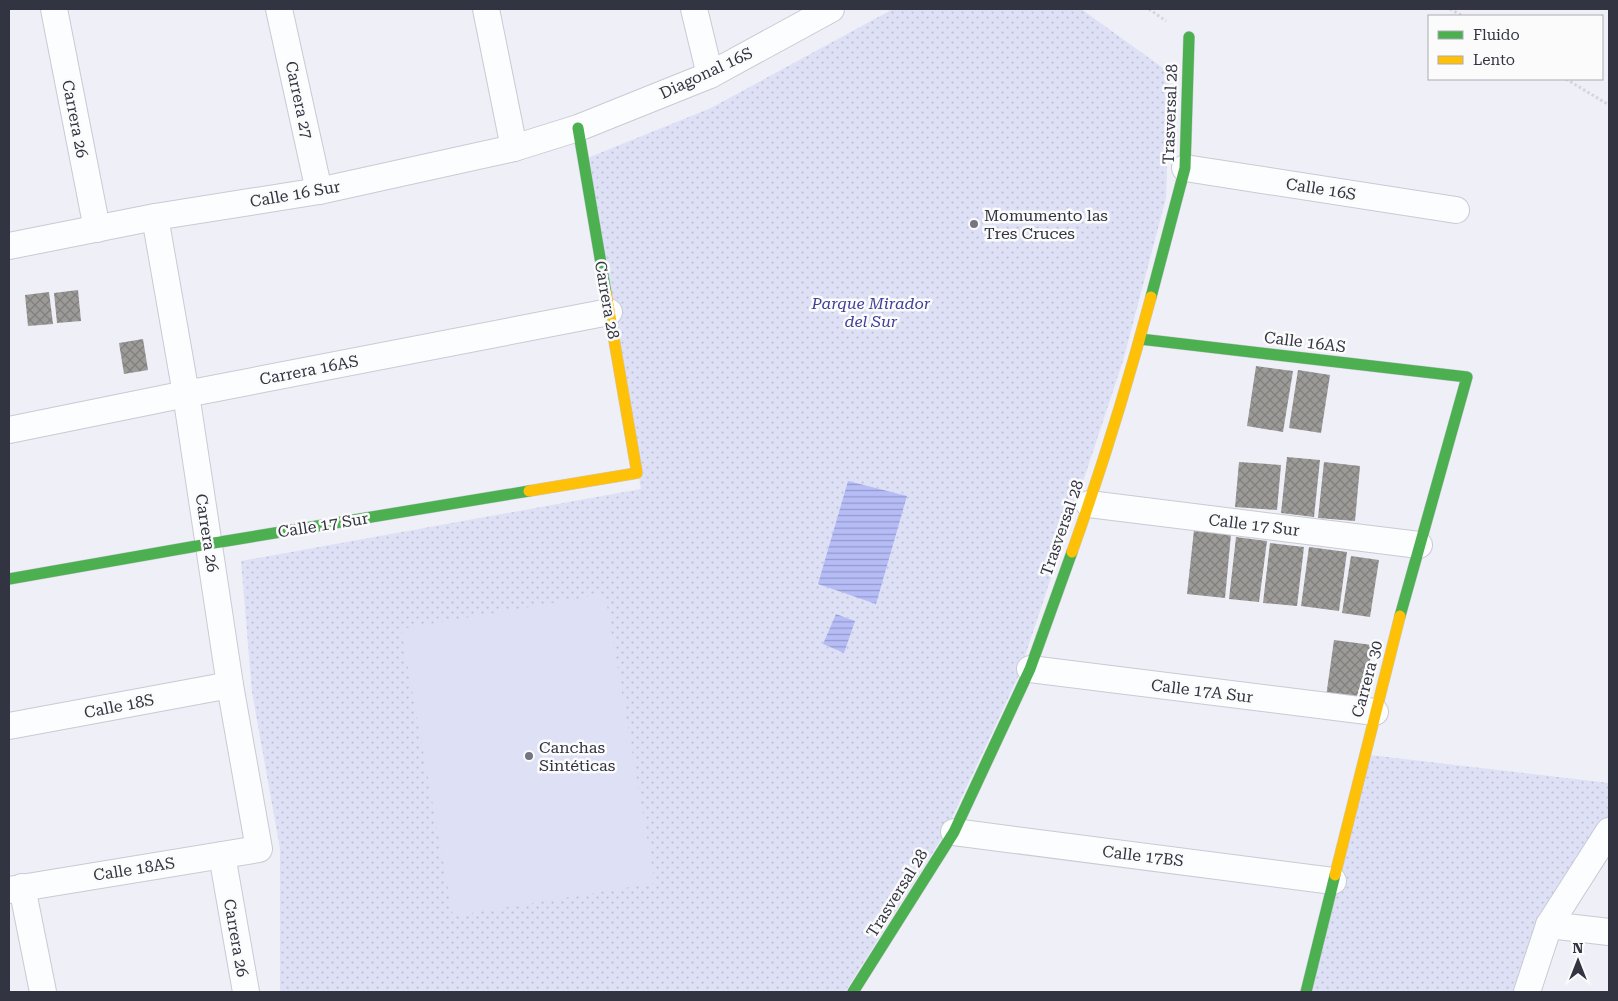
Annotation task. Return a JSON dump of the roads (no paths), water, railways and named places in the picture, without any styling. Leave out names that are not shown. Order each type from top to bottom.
[{"type":"street","name":"Carrera 26","points":[[54,9],[97,229]]},
{"type":"street","name":"Carrera 27","points":[[279,9],[319,191]]},
{"type":"street","points":[[486,9],[514,148]]},
{"type":"street","points":[[694,9],[710,75]]},
{"type":"street","name":"Diagonal 16S","points":[[578,128],[710,75],[831,9]]},
{"type":"street","name":"Trasversal 28","points":[[853,992],[954,832],[1030,669],[1089,504],[1140,340],[1185,168],[1189,37]]},
{"type":"street","name":"Calle 16 Sur","points":[[9,246],[155,217],[319,191],[514,148],[578,128]]},
{"type":"street","name":"Carrera 28","points":[[578,128],[637,473]]},
{"type":"street","name":"Calle 16S","points":[[1185,168],[1456,210]]},
{"type":"street","name":"Carrera 26","points":[[155,217],[186,394],[230,685],[260,848]]},
{"type":"street","name":"Carrera 16AS","points":[[9,430],[609,312]]},
{"type":"street","name":"Calle 16AS","points":[[1140,340],[1467,377]]},
{"type":"street","name":"Carrera 30","points":[[1306,992],[1418,545],[1467,377]]},
{"type":"street","name":"Calle 17 Sur","points":[[9,580],[208,544],[637,473]]},
{"type":"street","name":"Calle 17 Sur","points":[[1089,504],[1418,545]]},
{"type":"street","name":"Calle 17A Sur","points":[[1030,669],[1375,712]]},
{"type":"street","name":"Calle 18S","points":[[9,726],[230,685]]},
{"type":"street","points":[[1527,992],[1550,925],[1609,831]]},
{"type":"street","name":"Calle 17BS","points":[[954,832],[1333,881]]},
{"type":"street","name":"Calle 18AS","points":[[15,889],[260,848]]},
{"type":"street","name":"Carrera 26","points":[[222,855],[246,992]]},
{"type":"street","points":[[15,889],[43,992]]},
{"type":"street","points":[[1550,925],[1609,932]]},
{"type":"water","points":[[848,481],[907,496],[876,604],[818,584]]},
{"type":"water","points":[[836,614],[855,621],[844,653],[823,644]]},
{"type":"place","name":"Momumento las Tres Cruces","points":[[974,224]]},
{"type":"place","name":"Canchas Sintéticas","points":[[529,756]]},
{"type":"park label","name":"Parque Mirador del Sur","points":[[871,312]]}]
